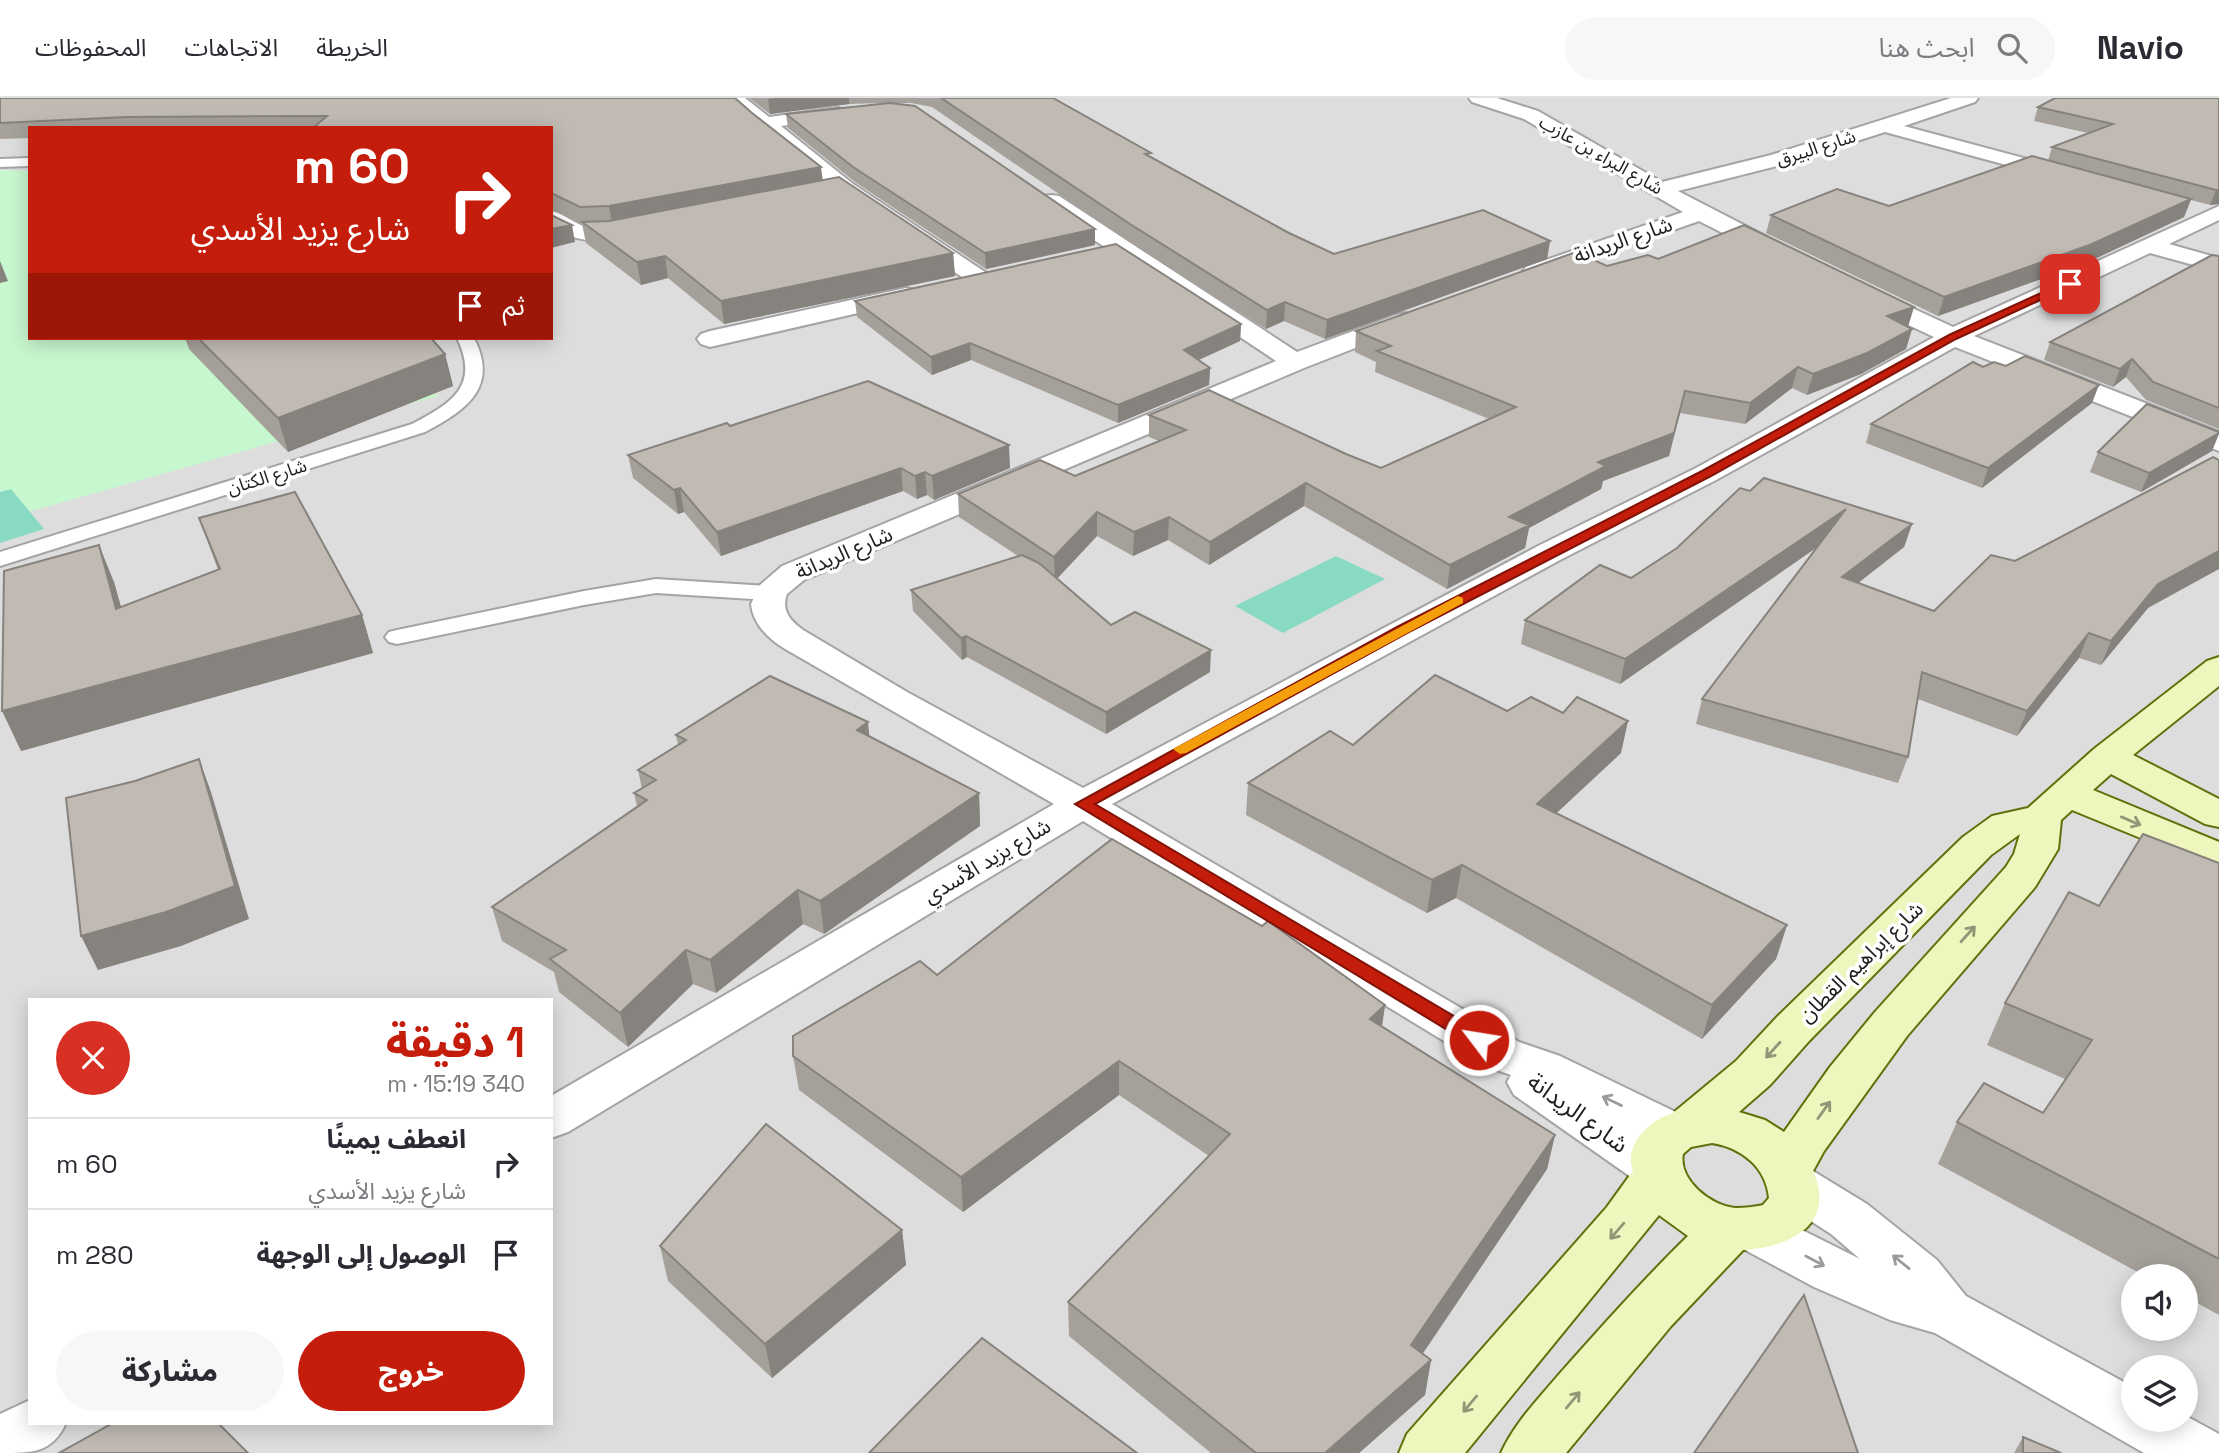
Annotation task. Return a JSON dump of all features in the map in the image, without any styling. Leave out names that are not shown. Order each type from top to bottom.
[{"type":"street","points":[[734,98],[846,188],[980,279]]},
{"type":"street","name":"شارع البراء بن عازب","points":[[1478,98],[1531,115],[1700,213],[1800,262]]},
{"type":"street","name":"شارع البيرق","points":[[1661,189],[1727,175],[1969,98]]},
{"type":"street","points":[[763,123],[856,112]]},
{"type":"street","points":[[1883,126],[2081,180]]},
{"type":"street","points":[[819,193],[846,188]]},
{"type":"street","points":[[1033,188],[1120,249],[1295,362]]},
{"type":"street","points":[[2186,208],[2217,215]]},
{"type":"street","name":"شارع الريدانة","points":[[1510,281],[1700,213]]},
{"type":"street","name":"شارع يزيد الأسدي","points":[[553,1118],[1083,804],[1402,630],[1706,474],[1953,337],[2217,215]]},
{"type":"street","points":[[553,218],[570,231],[586,235],[656,226]]},
{"type":"street","points":[[2150,246],[2219,265]]},
{"type":"street","points":[[1094,254],[1120,249]]},
{"type":"street","points":[[953,285],[1005,273]]},
{"type":"street","points":[[1837,281],[1953,337],[2219,442]]},
{"type":"street","points":[[710,339],[926,291]]},
{"type":"street","name":"شارع الريدانة","points":[[1434,309],[1295,362],[793,573],[770,593],[767,604],[771,617],[787,634],[897,703],[1083,804],[1502,1054],[1531,1082],[1670,1150]]},
{"type":"street","points":[[1530,1453],[1628,1334],[1685,1272],[1742,1229],[1773,1225],[1786,1214],[1794,1201],[1792,1177],[1819,1116],[1959,944],[2027,868],[2042,840],[2055,805],[2107,757],[2219,668]]},
{"type":"street","points":[[2107,757],[2219,816]]},
{"type":"street","points":[[2055,805],[2219,857]]},
{"type":"street","name":"شارع إبراهيم القطان","points":[[1428,1453],[1625,1222],[1670,1150],[1753,1073],[1793,1029],[1977,846],[2006,825],[2055,805]]},
{"type":"street","points":[[1947,1312],[1918,1276],[1849,1219],[1792,1177],[1775,1152],[1756,1138],[1735,1128],[1712,1124],[1670,1150],[1668,1194],[1685,1210],[1707,1222],[1742,1229],[1909,1304],[1947,1312],[2121,1410]]},
{"type":"street","points":[[0,1445],[34,1425]]},
{"type":"street","points":[[2160,1432],[2198,1453]]},
{"type":"lane","points":[[0,163],[28,162]]},
{"type":"lane","name":"شارع الكتان","points":[[0,559],[403,435],[421,427],[455,407],[467,396],[472,383],[475,358],[467,340]]},
{"type":"lane","points":[[397,637],[584,598],[656,586],[770,593]]},
{"type":"shaded area","points":[[0,98],[2219,98],[2219,1453],[0,1453]]},
{"type":"green space","points":[[0,170],[28,171],[28,340],[382,340],[438,396],[0,520]]},
{"type":"green space","points":[[11,489],[44,529],[0,543],[0,492]]},
{"type":"green space","points":[[1336,556],[1385,579],[1283,633],[1235,606]]},
{"type":"building","points":[[0,98],[735,98],[821,167],[609,206],[580,207],[553,194],[553,126],[315,126],[327,116],[127,117],[0,123]]},
{"type":"building","points":[[941,98],[1053,98],[1151,153],[1145,154],[1289,233],[1334,254],[1483,210],[1550,241],[1327,320],[1285,302],[1267,310],[1130,224]]},
{"type":"building","points":[[2055,98],[2219,98],[2219,190],[2052,147],[2113,124],[2038,107]]},
{"type":"building","points":[[890,103],[915,106],[1095,229],[985,253],[853,167],[786,114]]},
{"type":"building","points":[[2032,156],[2191,199],[2092,244],[1944,297],[1771,215],[1837,189],[1889,206]]},
{"type":"building","points":[[839,177],[953,253],[721,301],[665,256],[637,262],[582,222],[609,221]]},
{"type":"building","points":[[553,216],[572,225],[553,229]]},
{"type":"building","points":[[1744,225],[1914,307],[1887,316],[1912,329],[1867,353],[1813,374],[1798,367],[1750,403],[1685,391],[1674,433],[1598,462],[1606,466],[1509,517],[1529,525],[1450,565],[1306,483],[1210,542],[1169,517],[1134,532],[1097,512],[1054,557],[958,494],[1040,460],[1075,476],[1186,430],[1149,415],[1209,390],[1381,468],[1516,407],[1377,351],[1391,346],[1356,331],[1576,252],[1607,266],[1648,255],[1658,259]]},
{"type":"building","points":[[1116,244],[1241,324],[1184,350],[1210,368],[1118,405],[970,343],[931,357],[855,301]]},
{"type":"building","points":[[2212,255],[2219,256],[2219,408],[2153,382],[2132,359],[2120,369],[2050,342]]},
{"type":"building","points":[[200,340],[433,340],[445,354],[278,418]]},
{"type":"building","points":[[2025,356],[2099,385],[1988,468],[1871,424],[1973,362],[1983,367],[1994,362],[2006,366]]},
{"type":"building","points":[[868,381],[1009,445],[932,476],[925,472],[915,476],[901,468],[717,532],[680,488],[674,490],[628,455],[727,423],[730,426]]},
{"type":"building","points":[[2147,404],[2219,433],[2149,473],[2098,452]]},
{"type":"building","points":[[2213,457],[2219,460],[2219,551],[2158,584],[2111,641],[2089,633],[2027,711],[1922,672],[1908,757],[1702,699],[1846,509],[1625,659],[1525,620],[1600,565],[1631,578],[1677,548],[1740,488],[1750,491],[1764,478],[1912,524],[1842,577],[1934,611],[1991,555],[2015,561]]},
{"type":"building","points":[[295,492],[362,615],[2,711],[4,571],[99,545],[116,609],[220,569],[199,518]]},
{"type":"building","points":[[1022,555],[1039,563],[1111,625],[1135,612],[1211,650],[1106,712],[966,636],[961,638],[911,590]]},
{"type":"building","points":[[1435,675],[1507,711],[1531,697],[1563,713],[1577,697],[1628,721],[1537,804],[1787,925],[1712,1005],[1462,865],[1432,880],[1248,783],[1330,731],[1353,745]]},
{"type":"building","points":[[770,676],[868,722],[857,730],[979,793],[820,901],[798,890],[710,960],[686,950],[620,1013],[550,959],[566,950],[492,907],[647,800],[634,793],[656,780],[638,770],[686,740],[676,735]]},
{"type":"building","points":[[199,759],[235,886],[166,912],[81,936],[66,798],[135,781]]},
{"type":"building","points":[[2143,834],[2219,863],[2219,1259],[1957,1122],[1984,1083],[2043,1113],[2092,1040],[2005,1003],[2069,892],[2099,906]]},
{"type":"building","points":[[1112,839],[1262,926],[1268,921],[1385,1005],[1370,1019],[1555,1135],[1411,1345],[1431,1360],[1325,1453],[1256,1453],[1068,1302],[1230,1134],[1119,1061],[961,1177],[793,1056],[793,1036],[920,961],[937,975]]},
{"type":"building","points":[[766,1124],[902,1230],[765,1344],[660,1246]]},
{"type":"building","points":[[1804,1295],[1858,1453],[1694,1453]]},
{"type":"building","points":[[982,1338],[1137,1453],[869,1453]]},
{"type":"building","points":[[109,1425],[220,1425],[248,1453],[59,1453]]},
{"type":"building","points":[[2023,1437],[2061,1453],[2023,1453]]},
{"type":"slow traffic","points":[[1180,749],[1458,600]]},
{"type":"route","points":[[1479,1040],[1083,804],[1402,630],[1706,474],[1953,337],[2070,284]]}]
